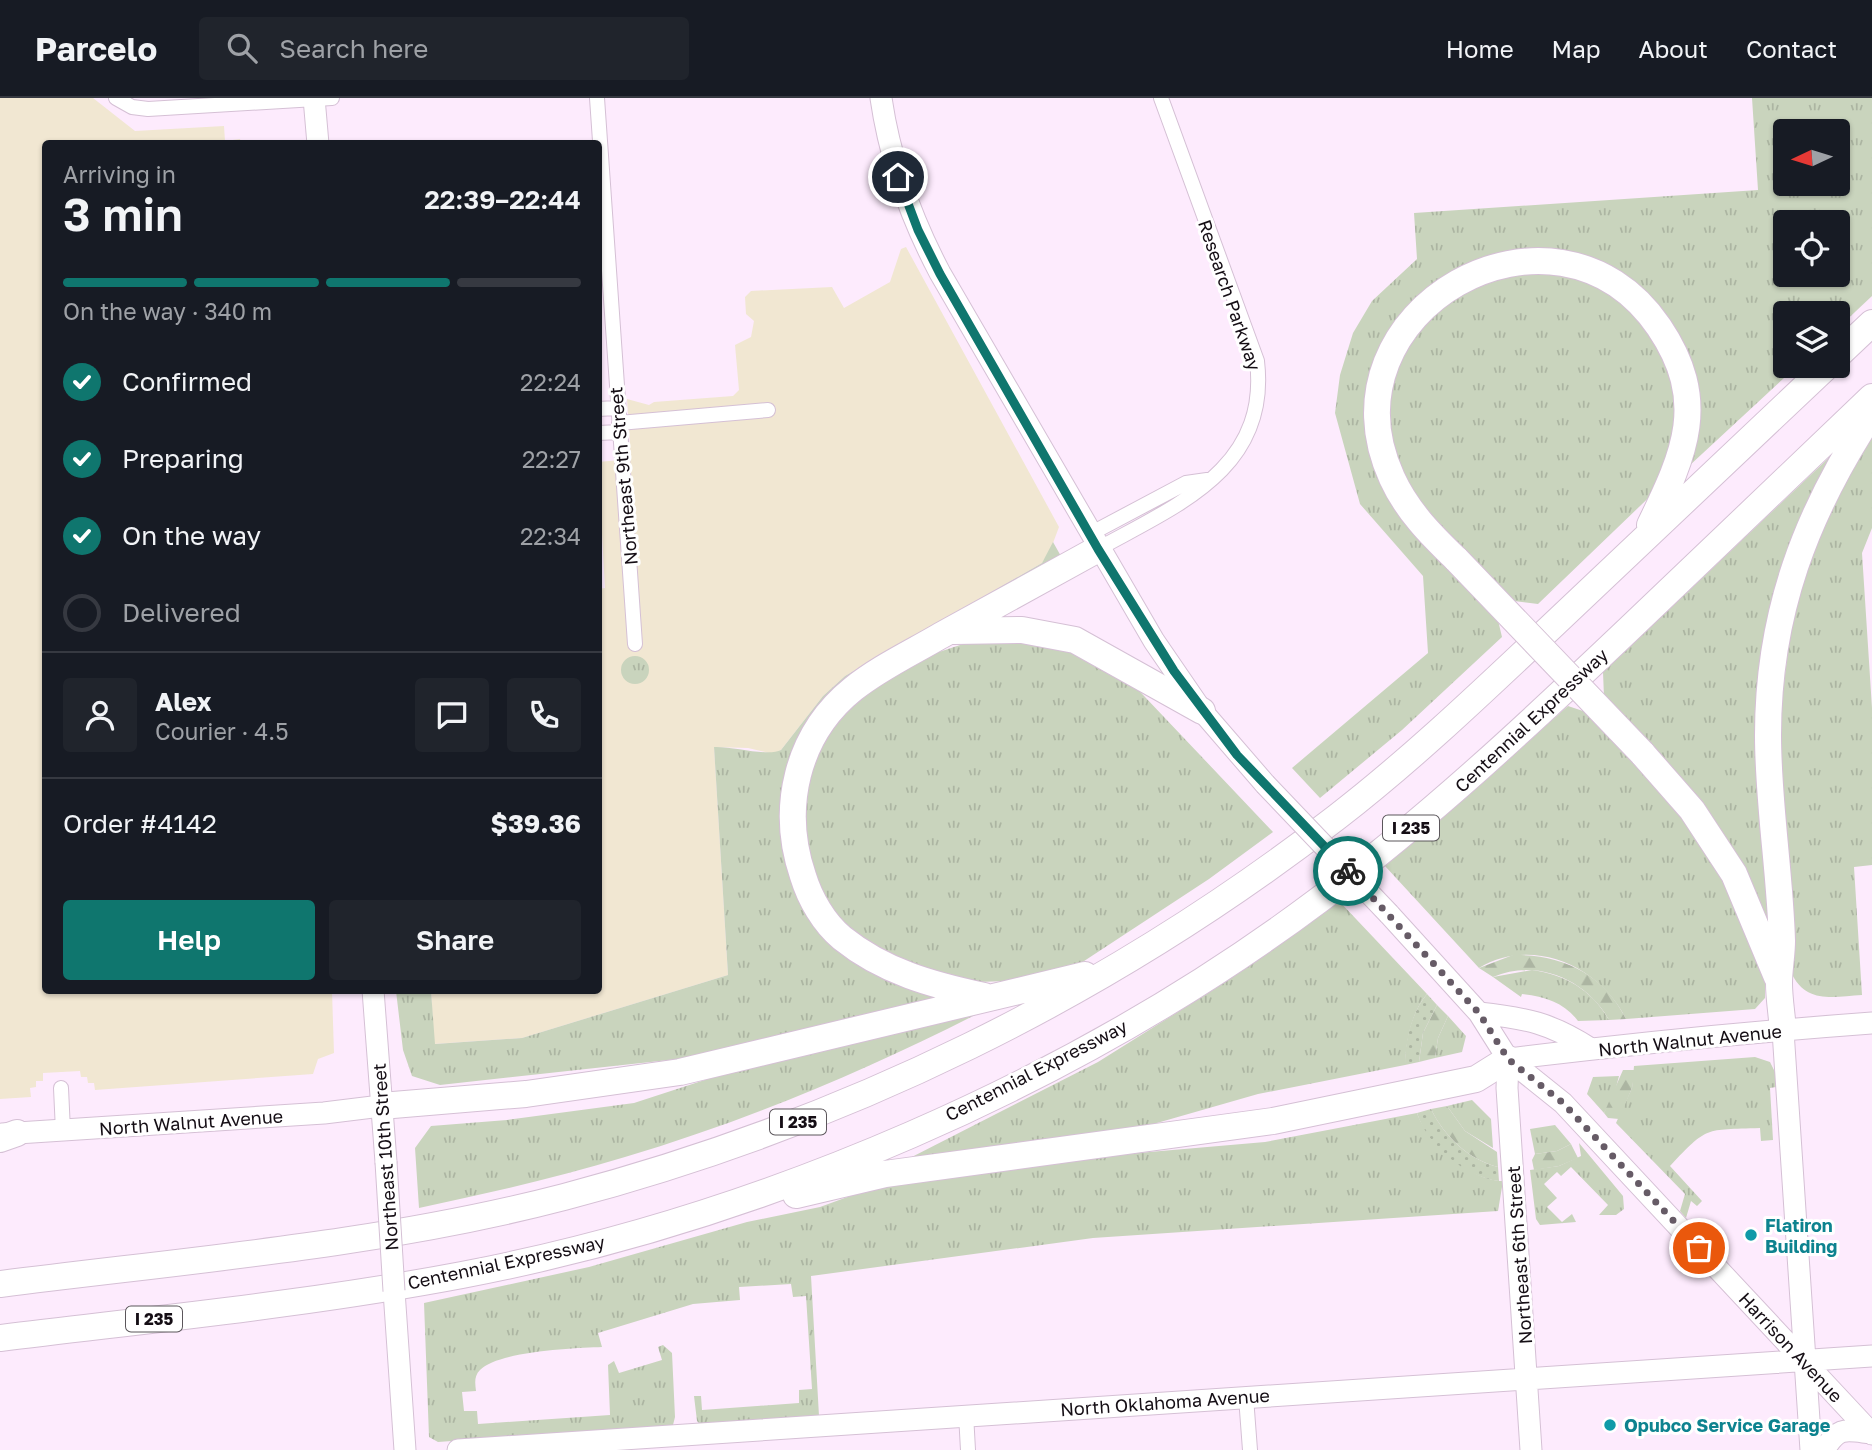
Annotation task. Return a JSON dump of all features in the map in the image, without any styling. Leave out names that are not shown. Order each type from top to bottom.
[{"type":"highway","points":[[1642,542],[1682,455],[1686,436],[1684,381],[1676,358],[1651,315],[1616,285],[1558,263],[1508,263],[1461,278],[1425,306],[1399,339],[1382,383],[1379,402],[1380,438],[1391,475],[1411,512],[1642,753],[1692,810],[1734,874],[1779,982]]},
{"type":"highway","points":[[1850,344],[1872,323]]},
{"type":"highway","name":"I 235","points":[[0,1284],[304,1246],[461,1220],[564,1197],[678,1164],[874,1092],[1031,1016],[1211,908],[1340,815],[1454,717],[1814,378]]},
{"type":"highway","name":"Centennial Expressway","points":[[0,1338],[308,1300],[463,1275],[587,1246],[671,1223],[806,1177],[999,1094],[1095,1044],[1188,988],[1315,903],[1489,762],[1872,397]]},
{"type":"highway","points":[[1783,1031],[1779,982],[1782,943],[1768,735],[1774,648],[1792,573],[1809,525],[1836,470],[1872,413]]},
{"type":"highway","points":[[992,998],[940,986],[892,970],[840,937],[808,892],[793,846],[791,805],[795,782],[808,745],[853,689],[1094,541]]},
{"type":"highway","points":[[949,631],[1022,630],[1075,640],[1202,711]]},
{"type":"highway","points":[[382,1106],[526,1094],[680,1072],[1114,967]]},
{"type":"highway","points":[[671,1223],[885,1174],[1286,1118],[1476,1079],[1508,1059]]},
{"type":"main road","points":[[318,140],[319,98]]},
{"type":"main road","name":"Harrison Avenue","points":[[881,98],[898,177],[918,230],[940,274],[1094,541],[1154,641],[1202,711],[1265,784],[1479,1013],[1508,1059],[1563,1103],[1872,1433]]},
{"type":"main road","name":"Northeast 10th Street","points":[[373,994],[405,1450]]},
{"type":"main road","points":[[1479,1013],[1523,1018],[1562,1030],[1591,1049]]},
{"type":"main road","name":"North Walnut Avenue","points":[[1508,1059],[1872,1023]]},
{"type":"main road","points":[[1783,1031],[1811,1450]]},
{"type":"main road","name":"Northeast 6th Street","points":[[1508,1059],[1507,1088],[1531,1450]]},
{"type":"main road","name":"North Walnut Avenue","points":[[6,1135],[324,1113],[382,1106]]},
{"type":"main road","name":"North Oklahoma Avenue","points":[[457,1450],[686,1442],[966,1414],[1872,1356]]},
{"type":"main road","points":[[1824,1450],[1833,1436],[1842,1431],[1872,1433]]},
{"type":"street","points":[[116,98],[132,107],[148,109],[319,98]]},
{"type":"street","name":"Northeast 9th Street","points":[[597,98],[600,140]]},
{"type":"street","name":"Research Parkway","points":[[1094,541],[1194,496],[1244,443],[1258,404],[1258,375],[1252,348],[1161,98]]},
{"type":"street","name":"Northeast 9th Street","points":[[602,176],[635,644]]},
{"type":"street","points":[[602,409],[617,408]]},
{"type":"street","points":[[602,432],[768,410]]},
{"type":"street","points":[[61,1088],[63,1131]]},
{"type":"street","points":[[1246,1397],[1250,1450]]},
{"type":"street","points":[[966,1414],[968,1450]]},
{"type":"shaded area","points":[[0,98],[93,98],[135,131],[224,126],[225,140],[42,140],[42,994],[332,994],[334,1053],[318,1059],[313,1074],[95,1090],[94,1083],[88,1083],[87,1077],[81,1077],[80,1071],[43,1073],[43,1081],[36,1081],[36,1087],[30,1088],[31,1097],[0,1099]]},
{"type":"shaded area","points":[[906,247],[1059,527],[1050,551],[1042,563],[845,676],[823,696],[781,750],[774,754],[748,748],[714,747],[728,975],[522,1038],[434,1044],[431,994],[602,994],[602,588],[605,588],[602,462],[620,460],[622,449],[630,445],[627,399],[649,405],[654,402],[733,396],[739,390],[735,345],[751,337],[754,321],[746,314],[745,297],[751,291],[832,287],[844,308],[890,282],[901,249]]},
{"type":"green space","points":[[1752,98],[1872,98],[1872,296],[1850,317],[1850,301],[1773,301],[1773,378],[1784,378],[1689,466],[1692,376],[1583,260],[1425,296],[1370,431],[1497,616],[1502,637],[1402,730],[1320,798],[1292,768],[1428,653],[1423,576],[1360,504],[1335,413],[1340,375],[1353,333],[1372,301],[1417,259],[1414,213],[1758,190]]},
{"type":"green space","points":[[1541,269],[1596,283],[1651,328],[1680,405],[1665,482],[1538,604],[1514,601],[1424,515],[1391,452],[1390,387],[1415,329],[1474,282]]},
{"type":"green space","points":[[1872,426],[1872,528],[1862,553],[1872,708],[1872,865],[1854,867],[1862,995],[1830,997],[1812,994],[1804,989],[1791,972],[1776,748],[1796,585]]},
{"type":"green space","points":[[1838,449],[1779,590],[1772,928],[1604,697],[1603,672]]},
{"type":"green space","points":[[1053,542],[1062,558],[802,739],[804,903],[938,994],[938,1001],[724,1054],[440,1085],[412,1076],[403,1050],[396,994],[431,994],[435,1044],[522,1038],[728,975],[714,747],[768,752],[781,750],[823,696],[845,676],[1042,563]]},
{"type":"green space","points":[[1043,640],[1127,678],[1273,832],[1209,879],[1075,967],[1008,981],[977,982],[946,977],[884,956],[835,917],[820,893],[802,844],[806,777],[831,725],[871,688],[933,654],[966,643]]},
{"type":"green space","points":[[635,656],[645,660],[649,670],[645,680],[635,684],[625,680],[621,670],[625,660]]},
{"type":"green space","points":[[1568,706],[1589,713],[1708,845],[1765,982],[1765,998],[1755,1009],[1626,1019],[1600,984],[1563,962],[1542,956],[1521,955],[1499,959],[1479,968],[1385,866]]},
{"type":"green space","points":[[1339,901],[1427,994],[1410,1028],[1405,1065],[1258,1094],[1129,1131],[904,1161],[1098,1062],[1216,988]]},
{"type":"green space","points":[[1513,955],[1548,958],[1580,970],[1606,990],[1626,1019],[1609,1020],[1588,994],[1559,976],[1527,970],[1493,977],[1479,968]]},
{"type":"green space","points":[[1532,970],[1556,976],[1577,986],[1595,1000],[1609,1020],[1578,1021],[1567,1009],[1553,1001],[1522,994],[1521,997],[1493,977]]},
{"type":"green space","points":[[1427,994],[1437,1005],[1423,1033],[1419,1062],[1405,1065],[1410,1028]]},
{"type":"green space","points":[[1437,1005],[1448,1016],[1438,1038],[1435,1058],[1419,1062],[1423,1033]]},
{"type":"green space","points":[[973,1011],[975,1015],[890,1056],[715,1128],[574,1172],[419,1208],[415,1148],[431,1126],[507,1120],[634,1103],[763,1061]]},
{"type":"green space","points":[[1448,1016],[1466,1036],[1462,1052],[1435,1058],[1438,1038]]},
{"type":"green space","points":[[1755,1057],[1770,1062],[1775,1072],[1776,1087],[1770,1088],[1773,1140],[1761,1141],[1760,1128],[1728,1129],[1708,1133],[1692,1143],[1670,1166],[1702,1201],[1697,1206],[1691,1201],[1686,1218],[1680,1211],[1685,1194],[1616,1123],[1632,1088],[1634,1066]]},
{"type":"green space","points":[[1623,1070],[1635,1070],[1632,1088],[1619,1119],[1608,1118],[1604,1113]]},
{"type":"green space","points":[[1619,1076],[1614,1095],[1604,1113],[1587,1094],[1593,1077]]},
{"type":"green space","points":[[1472,1100],[1491,1119],[1493,1148],[1465,1131],[1447,1106]]},
{"type":"green space","points":[[1447,1106],[1465,1131],[1497,1152],[1498,1167],[1467,1153],[1450,1137],[1431,1109]]},
{"type":"green space","points":[[1431,1109],[1458,1146],[1477,1159],[1498,1167],[1499,1181],[1473,1173],[1438,1148],[1417,1113]]},
{"type":"green space","points":[[1417,1113],[1430,1136],[1452,1158],[1477,1174],[1503,1181],[1498,1211],[1093,1238],[811,1276],[819,1416],[700,1424],[697,1421],[694,1396],[701,1396],[702,1410],[799,1403],[799,1390],[812,1389],[806,1296],[793,1297],[791,1284],[739,1287],[740,1300],[693,1304],[598,1333],[602,1347],[538,1352],[489,1364],[477,1375],[476,1391],[462,1392],[464,1411],[477,1411],[478,1424],[610,1415],[608,1365],[614,1361],[619,1373],[662,1360],[658,1347],[663,1345],[672,1353],[675,1417],[673,1425],[438,1442],[429,1437],[424,1303],[589,1267],[747,1222],[820,1207],[883,1184],[1034,1162],[1265,1142]]},
{"type":"green space","points":[[1555,1125],[1571,1144],[1557,1151],[1535,1154],[1530,1129]]},
{"type":"green space","points":[[1579,1143],[1623,1196],[1624,1209],[1616,1215],[1599,1215],[1608,1205],[1571,1167],[1561,1176],[1557,1172],[1544,1184],[1557,1198],[1547,1207],[1562,1222],[1572,1214],[1576,1222],[1540,1225],[1536,1219],[1530,1170],[1559,1166],[1581,1156]]},
{"type":"green space","points":[[1571,1144],[1578,1158],[1559,1166],[1534,1170],[1532,1160],[1535,1154],[1557,1151]]},
{"type":"way so far","points":[[1348,871],[1479,1013],[1508,1059],[1563,1103],[1699,1248]]},
{"type":"place","name":"Flatiron Building","points":[[1751,1235]]},
{"type":"place","name":"Opubco Service Garage","points":[[1610,1425]]},
{"type":"route","points":[[898,177],[918,230],[940,274],[1154,641],[1202,711],[1237,755],[1348,871]]}]
